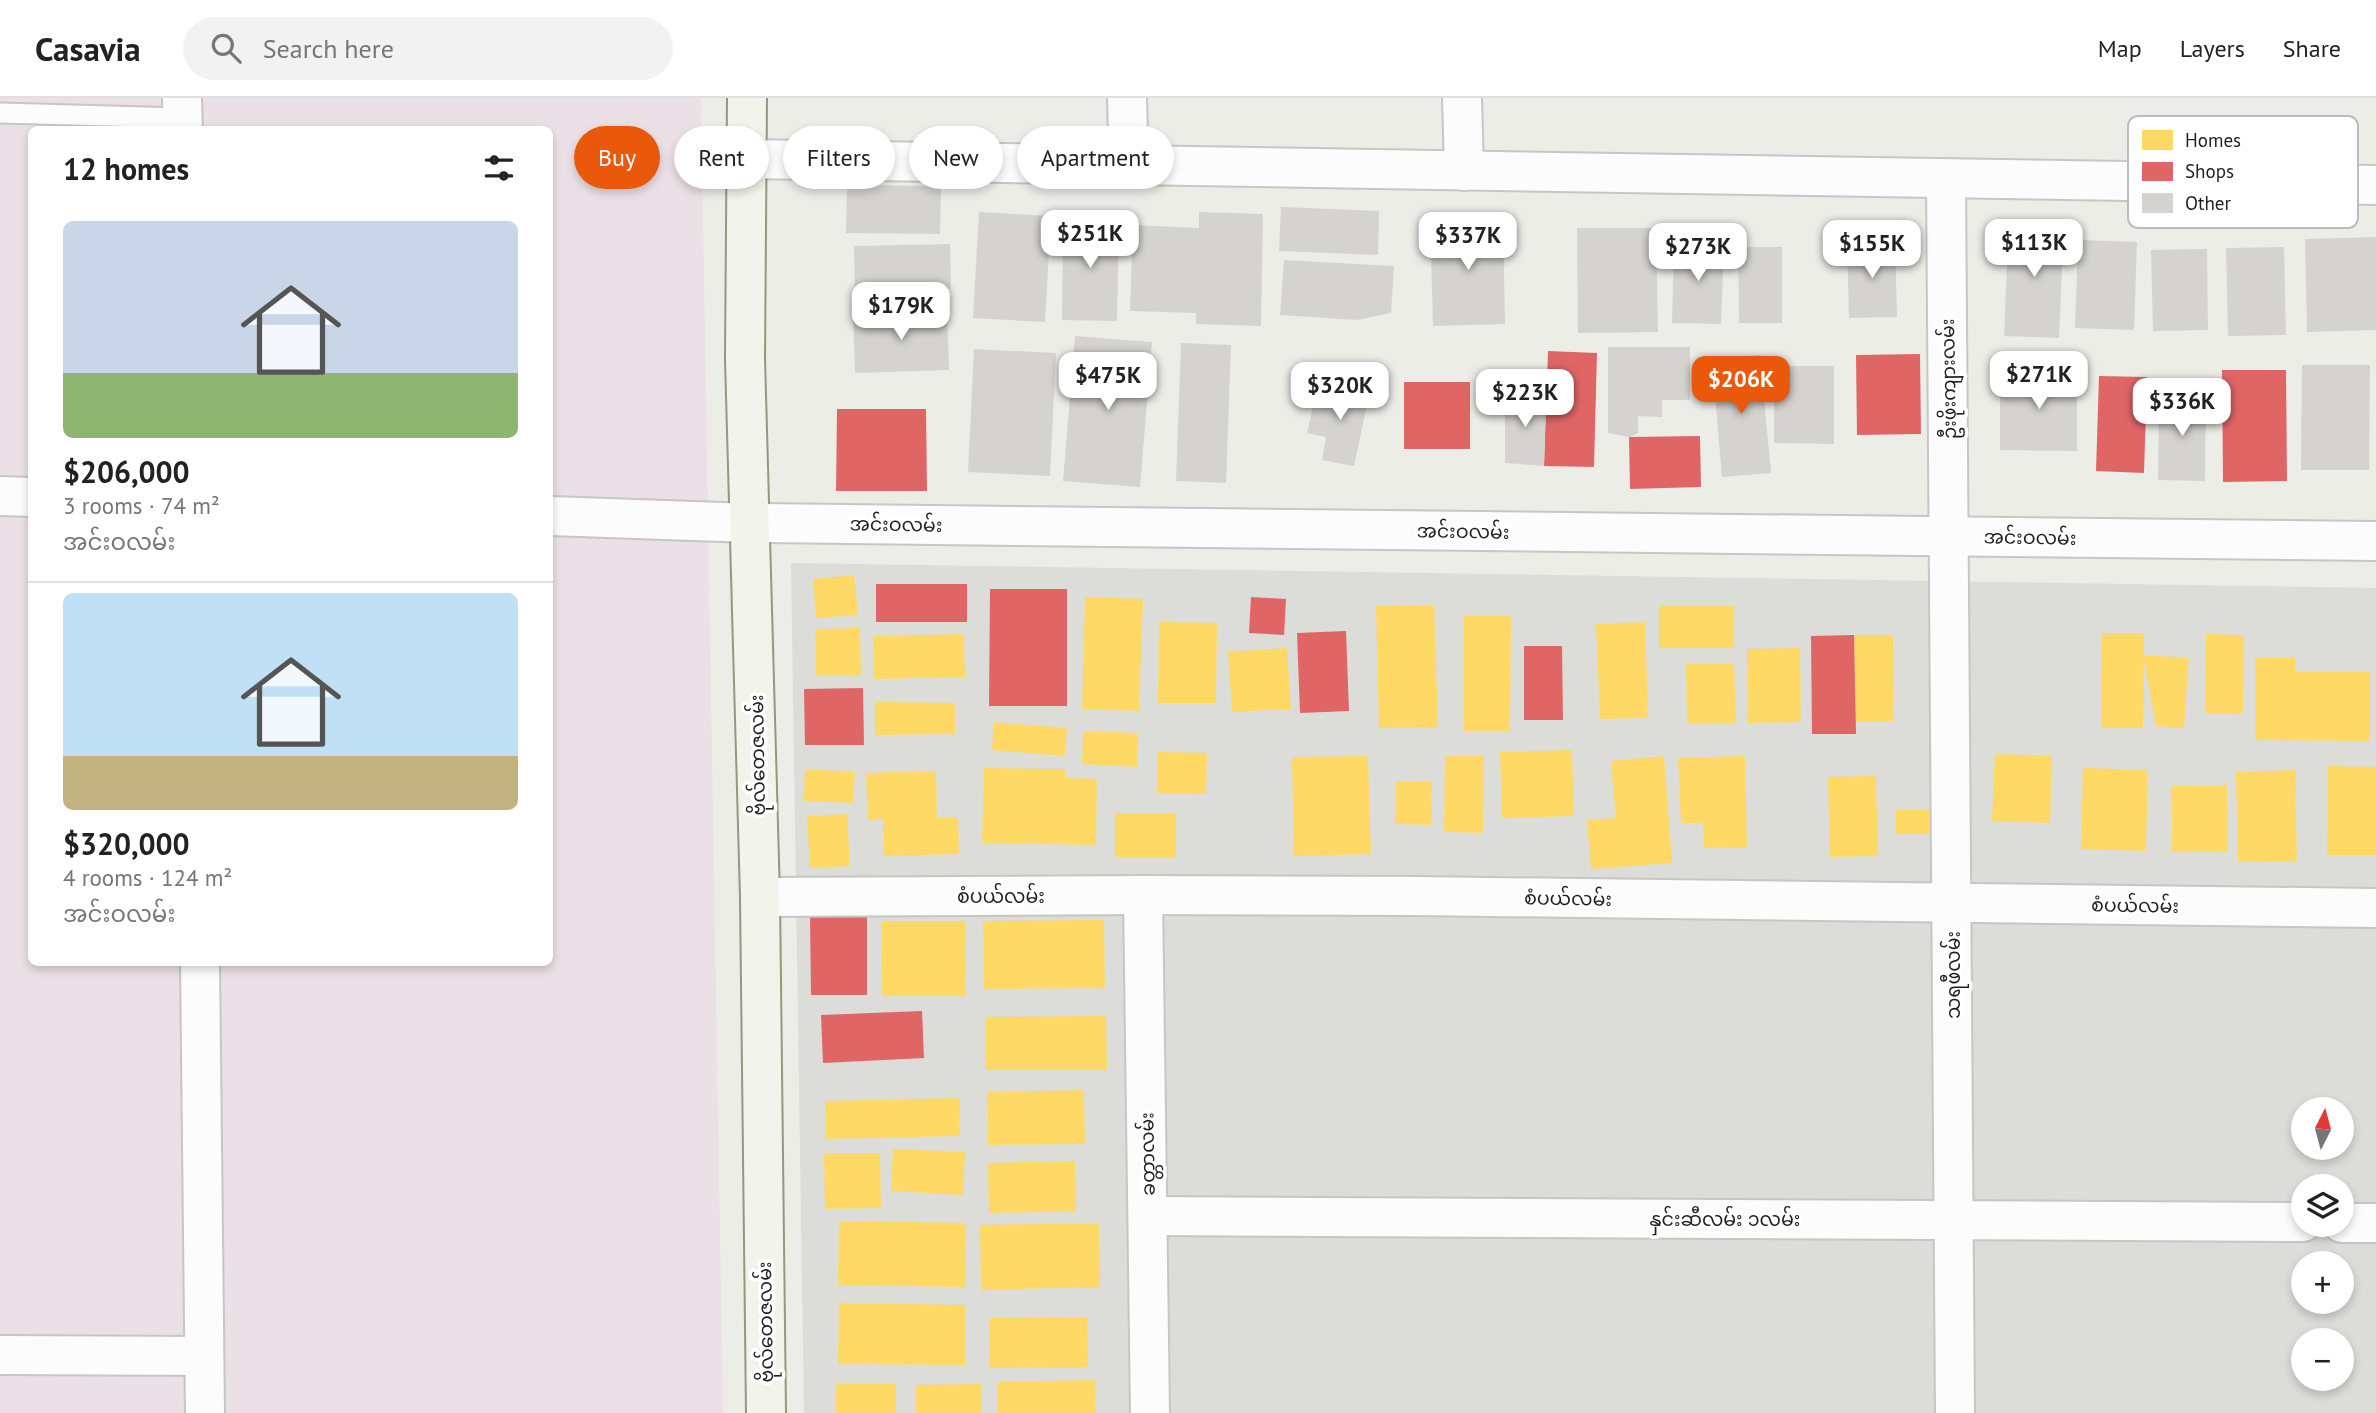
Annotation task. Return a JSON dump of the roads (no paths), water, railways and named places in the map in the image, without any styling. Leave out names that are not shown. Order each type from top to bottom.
[{"type":"main road","name":"ဗိုလ်တေဇလမ်း","points":[[747,98],[747,126]]},
{"type":"main road","name":"ဗိုလ်တေဇလမ်း","points":[[748,189],[745,359],[760,897],[766,1413]]},
{"type":"street","points":[[1128,98],[1128,126]]},
{"type":"street","points":[[1462,98],[1464,171]]},
{"type":"street","points":[[769,159],[1017,163]]},
{"type":"street","points":[[1174,166],[2128,181]]},
{"type":"street","name":"ဦးဖိုးကျားလမ်း","points":[[1945,178],[1950,537]]},
{"type":"street","points":[[2358,186],[2376,186]]},
{"type":"street","points":[[0,496],[28,497]]},
{"type":"street","name":"အင်းဝလမ်း","points":[[553,516],[751,523],[2376,541]]},
{"type":"street","name":"သရဖီလမ်း","points":[[1950,537],[1955,1413]]},
{"type":"street","name":"စံပယ်လမ်း","points":[[760,897],[1143,895],[2376,908]]},
{"type":"street","name":"ခတ္တာလမ်း","points":[[1143,895],[1150,1413]]},
{"type":"street","points":[[200,966],[205,1413]]},
{"type":"street","name":"နှင်းဆီလမ်း ၁လမ်း","points":[[1147,1216],[2291,1222]]},
{"type":"street","points":[[2354,1223],[2376,1223]]},
{"type":"street","points":[[0,1355],[204,1356]]},
{"type":"lane","points":[[0,113],[32,106],[183,115]]}]
